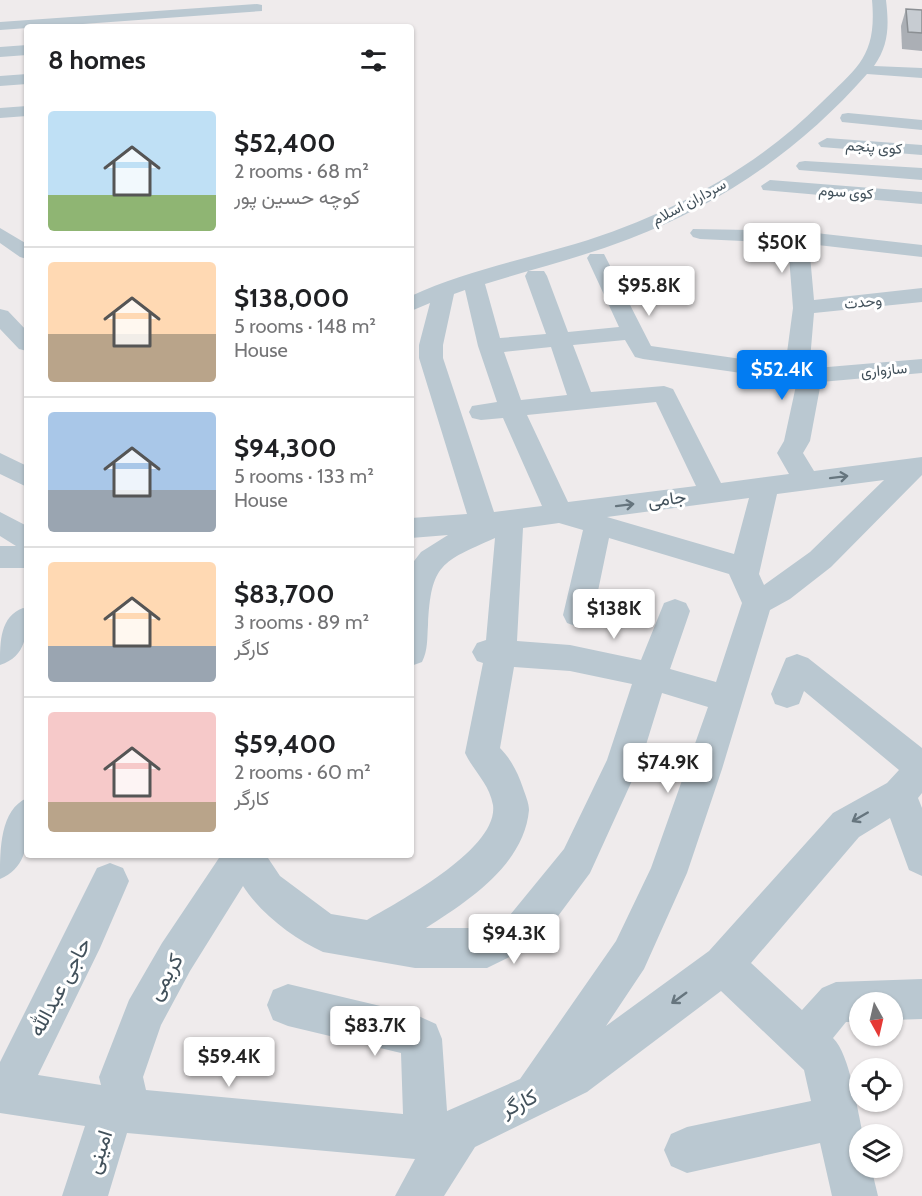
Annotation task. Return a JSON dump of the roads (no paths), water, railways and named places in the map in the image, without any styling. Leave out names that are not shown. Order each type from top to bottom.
[{"type":"street","name":"سرداران اسلام","points":[[414,303],[631,232],[692,203],[761,161],[810,126],[872,60],[880,47],[883,28],[879,0]]},
{"type":"street","points":[[891,0],[896,19]]},
{"type":"street","points":[[0,26],[48,20],[256,8]]},
{"type":"street","points":[[210,24],[212,11]]},
{"type":"street","points":[[0,52],[24,50]]},
{"type":"street","points":[[873,71],[922,73]]},
{"type":"street","points":[[0,81],[24,79]]},
{"type":"street","points":[[922,110],[851,113],[922,125]]},
{"type":"street","points":[[0,113],[24,111]]},
{"type":"street","name":"کوی پنجم","points":[[827,144],[922,150]]},
{"type":"street","points":[[805,166],[922,174]]},
{"type":"street","name":"کوی سوم","points":[[770,186],[922,198]]},
{"type":"street","points":[[700,233],[798,237],[919,254]]},
{"type":"street","points":[[0,234],[24,251]]},
{"type":"street","points":[[798,237],[804,308],[798,360],[810,376],[797,441],[790,453],[806,481]]},
{"type":"street","points":[[597,258],[713,493]]},
{"type":"street","points":[[536,276],[582,401]]},
{"type":"street","points":[[474,282],[490,346],[511,408],[560,513],[746,568]]},
{"type":"street","points":[[370,940],[430,906],[488,858],[504,829],[511,808],[498,766],[482,753],[494,652],[497,521],[431,358],[431,345],[444,292]]},
{"type":"street","name":"وحدت","points":[[804,308],[922,295]]},
{"type":"street","points":[[0,316],[24,341]]},
{"type":"street","name":"سازواری","points":[[490,346],[561,339],[638,342],[810,376],[922,366]]},
{"type":"street","points":[[481,411],[664,394]]},
{"type":"street","points":[[0,462],[24,476]]},
{"type":"street","points":[[757,603],[779,592],[818,561],[917,467]]},
{"type":"street","name":"جامی","points":[[414,528],[497,521],[917,467]]},
{"type":"street","points":[[533,1097],[630,955],[668,873],[757,603],[744,574],[765,487]]},
{"type":"street","points":[[414,621],[418,571],[438,553],[497,521]]},
{"type":"street","points":[[0,522],[24,538]]},
{"type":"street","points":[[578,615],[598,524]]},
{"type":"street","points":[[0,557],[24,557]]},
{"type":"street","points":[[245,858],[267,889],[323,932],[415,948],[487,948],[524,929],[577,861],[624,761],[675,611]]},
{"type":"street","points":[[0,652],[23,620]]},
{"type":"street","points":[[494,652],[570,658],[651,676],[727,699]]},
{"type":"street","points":[[787,694],[797,667],[914,777],[922,858]]},
{"type":"street","name":"کارگر","points":[[4,1091],[122,1109],[442,1135],[533,1097],[572,1077],[723,965],[846,825],[914,777]]},
{"type":"street","points":[[0,861],[24,819]]},
{"type":"street","name":"کریمی","points":[[122,1109],[121,1077],[144,1015],[176,957],[241,858]]},
{"type":"street","name":"حاجی عبدالله","points":[[4,1091],[92,926],[110,881]]},
{"type":"street","points":[[723,965],[823,1058],[855,1196]]},
{"type":"street","points":[[804,1040],[836,1002],[922,999]]},
{"type":"street","points":[[288,1005],[414,1035],[421,1040],[442,1135],[418,1196]]},
{"type":"street","name":"امینی","points":[[85,1196],[122,1109]]},
{"type":"street","points":[[687,1150],[837,1117]]}]
